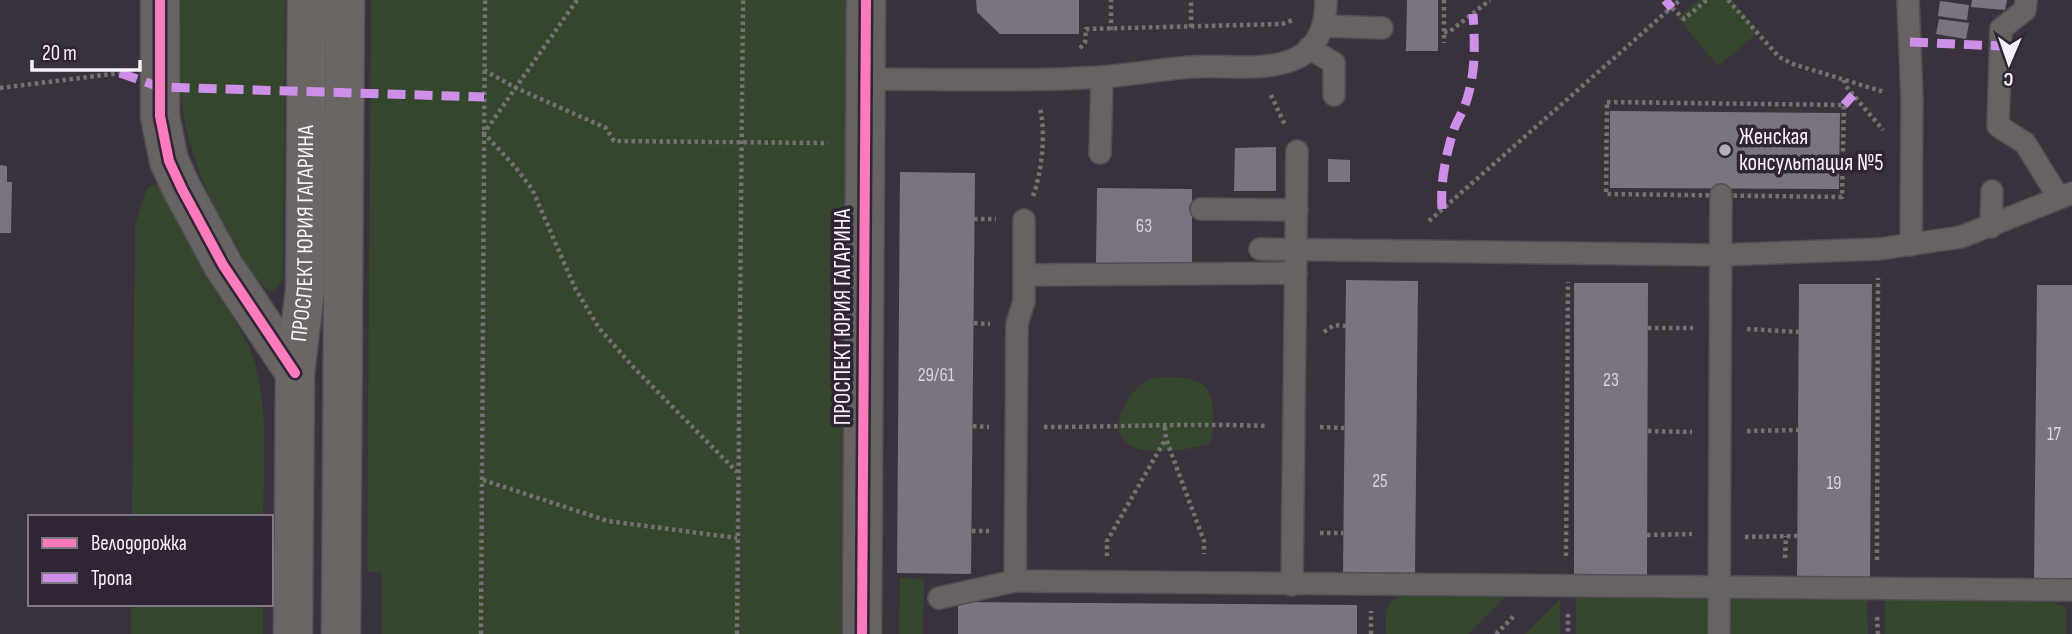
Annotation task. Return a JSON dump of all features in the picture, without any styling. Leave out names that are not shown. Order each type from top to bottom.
[{"type":"main road","name":"ПРОСПЕКТ ЮРИЯ ГАГАРИНА","points":[[293,634],[295,373],[305,290],[307,0]]},
{"type":"main road","name":"ПРОСПЕКТ ЮРИЯ ГАГАРИНА","points":[[341,634],[345,0]]},
{"type":"street","points":[[160,0],[160,116],[169,160],[187,200],[223,265],[295,373]]},
{"type":"street","name":"ПРОСПЕКТ ЮРИЯ ГАГАРИНА","points":[[862,634],[866,0]]},
{"type":"lane","points":[[866,79],[1102,77],[1192,67],[1258,66],[1286,62],[1299,57],[1318,39],[1324,26],[1326,0]]},
{"type":"lane","points":[[1908,0],[1912,99],[1911,245]]},
{"type":"lane","points":[[1260,249],[1720,255],[1878,249],[1961,237],[2065,195],[2025,144],[1998,126],[2001,29],[2025,10],[2026,0]]},
{"type":"lane","points":[[1324,26],[1382,28]]},
{"type":"lane","points":[[1309,48],[1334,63],[1334,95]]},
{"type":"lane","points":[[1100,153],[1102,77]]},
{"type":"lane","points":[[1292,584],[1297,151]]},
{"type":"lane","points":[[1991,227],[1992,191]]},
{"type":"lane","points":[[1719,634],[1721,195]]},
{"type":"lane","points":[[1201,209],[1297,210]]},
{"type":"lane","points":[[1015,581],[1017,324],[1024,301],[1024,220]]},
{"type":"lane","points":[[1024,275],[1296,273]]},
{"type":"lane","points":[[939,598],[1015,581],[2072,590]]},
{"type":"path","points":[[481,634],[485,0]]},
{"type":"path","points":[[484,133],[577,0]]},
{"type":"path","points":[[737,634],[743,0]]},
{"type":"path","points":[[1111,0],[1111,30]]},
{"type":"path","points":[[1191,0],[1191,27]]},
{"type":"path","points":[[1444,0],[1444,43]]},
{"type":"path","points":[[1444,32],[1450,32],[1490,0]]},
{"type":"path","points":[[1397,250],[1680,0]]},
{"type":"path","points":[[1672,8],[1684,19],[1707,0]]},
{"type":"path","points":[[1728,0],[1780,57],[1793,64],[1912,99]]},
{"type":"path","points":[[1072,55],[1085,43],[1086,29],[1282,24],[1301,13]]},
{"type":"path","points":[[485,70],[514,87],[606,128],[614,141],[865,144]]},
{"type":"path","points":[[0,88],[120,73]]},
{"type":"path","points":[[1843,80],[1844,85],[1890,139],[1911,150]]},
{"type":"path","points":[[1024,220],[1041,176],[1042,121],[1041,110],[1035,102]]},
{"type":"path","points":[[1607,102],[1844,105],[1842,197],[1721,195],[1606,194],[1607,102]]},
{"type":"path","points":[[484,133],[531,189],[575,288],[598,328],[737,472]]},
{"type":"path","points":[[1877,588],[1878,249]]},
{"type":"path","points":[[1568,253],[1568,586]]},
{"type":"path","points":[[1016,427],[1213,424],[1294,427]]},
{"type":"path","points":[[1165,426],[1166,439],[1204,541],[1203,583]]},
{"type":"path","points":[[1107,582],[1107,541],[1166,439]]},
{"type":"path","points":[[482,480],[608,521],[737,538]]},
{"type":"path","points":[[1647,535],[1709,534],[1720,538],[1798,536]]},
{"type":"green space","points":[[181,0],[285,0],[283,279],[278,287],[271,291],[260,283],[251,271],[225,226],[198,169],[182,107],[179,53]]},
{"type":"green space","points":[[371,0],[849,0],[841,634],[382,634],[382,573],[367,571]]},
{"type":"green space","points":[[1699,0],[1732,0],[1759,32],[1718,66],[1678,18]]},
{"type":"green space","points":[[152,185],[158,185],[249,346],[256,367],[263,409],[263,515],[132,515],[135,226],[146,190]]},
{"type":"green space","points":[[1167,377],[1196,381],[1207,390],[1213,406],[1209,444],[1182,450],[1150,451],[1140,450],[1124,440],[1119,423],[1131,395],[1146,381]]},
{"type":"green space","points":[[900,578],[924,579],[923,634],[899,634]]},
{"type":"green space","points":[[1576,594],[1707,595],[1707,634],[1576,634]]},
{"type":"green space","points":[[1732,595],[1867,597],[1868,634],[1731,634]]},
{"type":"green space","points":[[1401,596],[1505,597],[1468,634],[1386,634],[1388,606]]},
{"type":"green space","points":[[1885,597],[2041,599],[2066,607],[2066,634],[1885,634]]},
{"type":"green space","points":[[1560,599],[1560,634],[1525,634]]},
{"type":"green space","points":[[131,606],[263,606],[263,634],[131,634]]},
{"type":"building","points":[[976,0],[1079,0],[1079,34],[1000,34],[977,12]]},
{"type":"building","points":[[1407,0],[1438,0],[1438,51],[1406,51]]},
{"type":"building","points":[[1972,0],[2007,0],[2005,10],[1971,7]]},
{"type":"building","points":[[1940,1],[1969,5],[1967,20],[1938,16]]},
{"type":"building","points":[[1939,19],[1969,23],[1966,39],[1936,34]]},
{"type":"building","name":"Женская консультация №5","points":[[1610,111],[1840,113],[1839,189],[1610,188]]},
{"type":"building","points":[[1276,147],[1276,191],[1234,191],[1235,148]]},
{"type":"building","points":[[1328,159],[1350,160],[1350,182],[1328,182]]},
{"type":"building","points":[[0,165],[7,166],[7,182],[12,182],[11,233],[0,233]]},
{"type":"building","points":[[900,172],[975,173],[971,574],[897,573]]},
{"type":"building","points":[[1097,188],[1192,189],[1192,265],[1096,264]]},
{"type":"building","points":[[1346,280],[1418,281],[1415,576],[1343,575]]},
{"type":"building","points":[[1574,283],[1648,283],[1647,579],[1574,579]]},
{"type":"building","points":[[1799,284],[1872,284],[1870,580],[1797,579]]},
{"type":"building","points":[[2037,285],[2072,285],[2072,583],[2034,582]]},
{"type":"building","points":[[958,602],[1357,605],[1357,634],[958,634]]},
{"type":"marked path","points":[[1665,0],[1672,8]]},
{"type":"marked path","points":[[1442,209],[1448,148],[1465,105],[1473,71],[1473,14]]},
{"type":"marked path","points":[[1910,42],[2001,46]]},
{"type":"marked path","points":[[120,73],[160,87],[484,97]]},
{"type":"marked path","points":[[1844,105],[1853,95]]},
{"type":"cycle path","points":[[160,0],[160,116],[169,161],[223,265],[295,373]]},
{"type":"cycle path","points":[[862,634],[866,0]]},
{"type":"place","name":"Женская консультация №5","points":[[1725,150]]}]
